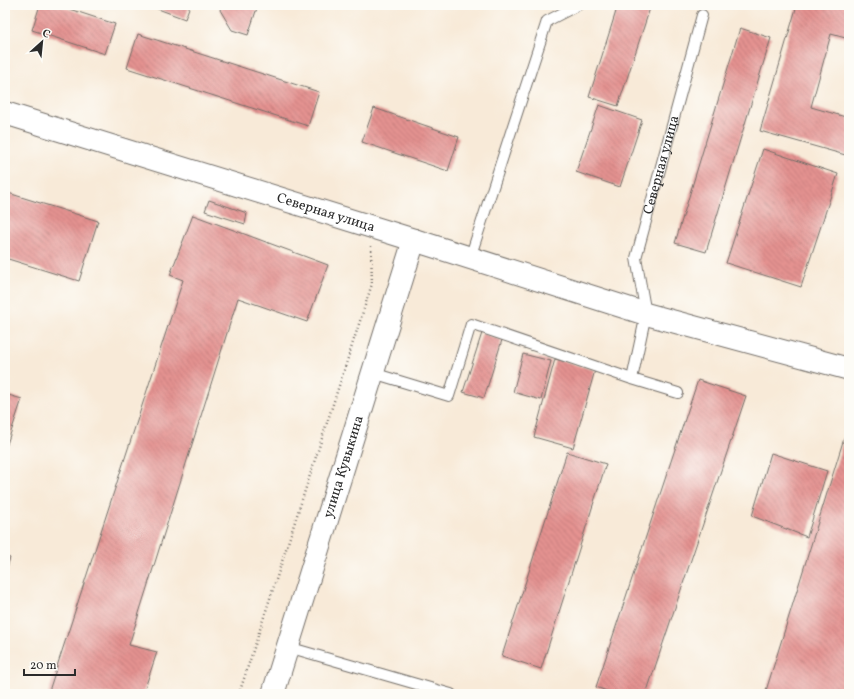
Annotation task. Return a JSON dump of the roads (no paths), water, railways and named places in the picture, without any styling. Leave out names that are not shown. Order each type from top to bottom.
[{"type":"main road","name":"Северная улица","points":[[5,113],[646,314],[849,369]]},
{"type":"main road","name":"улица Кувыкина","points":[[273,694],[414,240]]},
{"type":"lane","points":[[470,258],[547,21],[578,5]]},
{"type":"lane","name":"Северная улица","points":[[646,314],[636,258],[702,15]]},
{"type":"lane","points":[[632,378],[646,314]]},
{"type":"lane","points":[[373,373],[449,396],[471,324],[678,393]]},
{"type":"lane","points":[[288,647],[451,694]]}]
